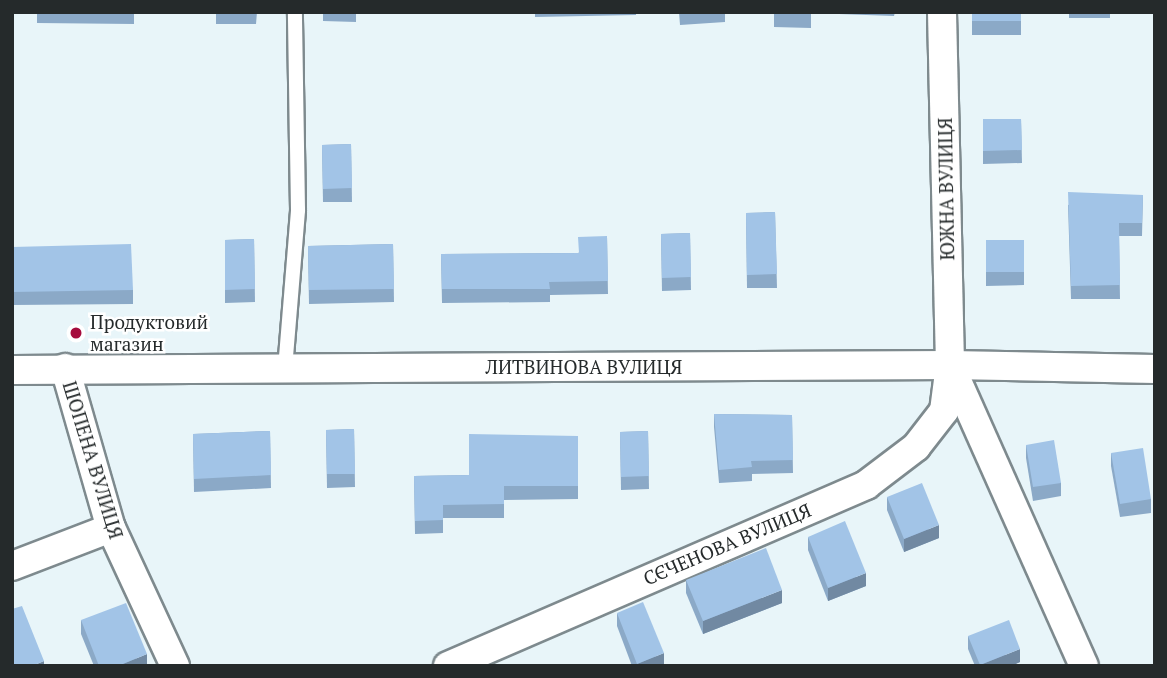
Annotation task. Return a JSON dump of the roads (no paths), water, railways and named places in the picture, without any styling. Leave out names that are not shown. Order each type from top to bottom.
[{"type":"street","name":"ЮЖНА ВУЛИЦЯ","points":[[942,12],[950,366]]},
{"type":"street","name":"ЛИТВИНОВА ВУЛИЦЯ","points":[[12,370],[950,366],[1155,369]]},
{"type":"street","name":"СЄЧЕНОВА ВУЛИЦЯ","points":[[447,666],[866,485],[915,447],[944,411],[950,366]]},
{"type":"street","points":[[950,366],[1084,666]]},
{"type":"street","name":"ШОПЕНА ВУЛИЦЯ","points":[[65,368],[111,528],[175,666]]},
{"type":"street","points":[[12,566],[111,528]]},
{"type":"lane","points":[[285,369],[298,211],[295,12]]},
{"type":"place","name":"Продуктовий магазин","points":[[76,333]]}]
